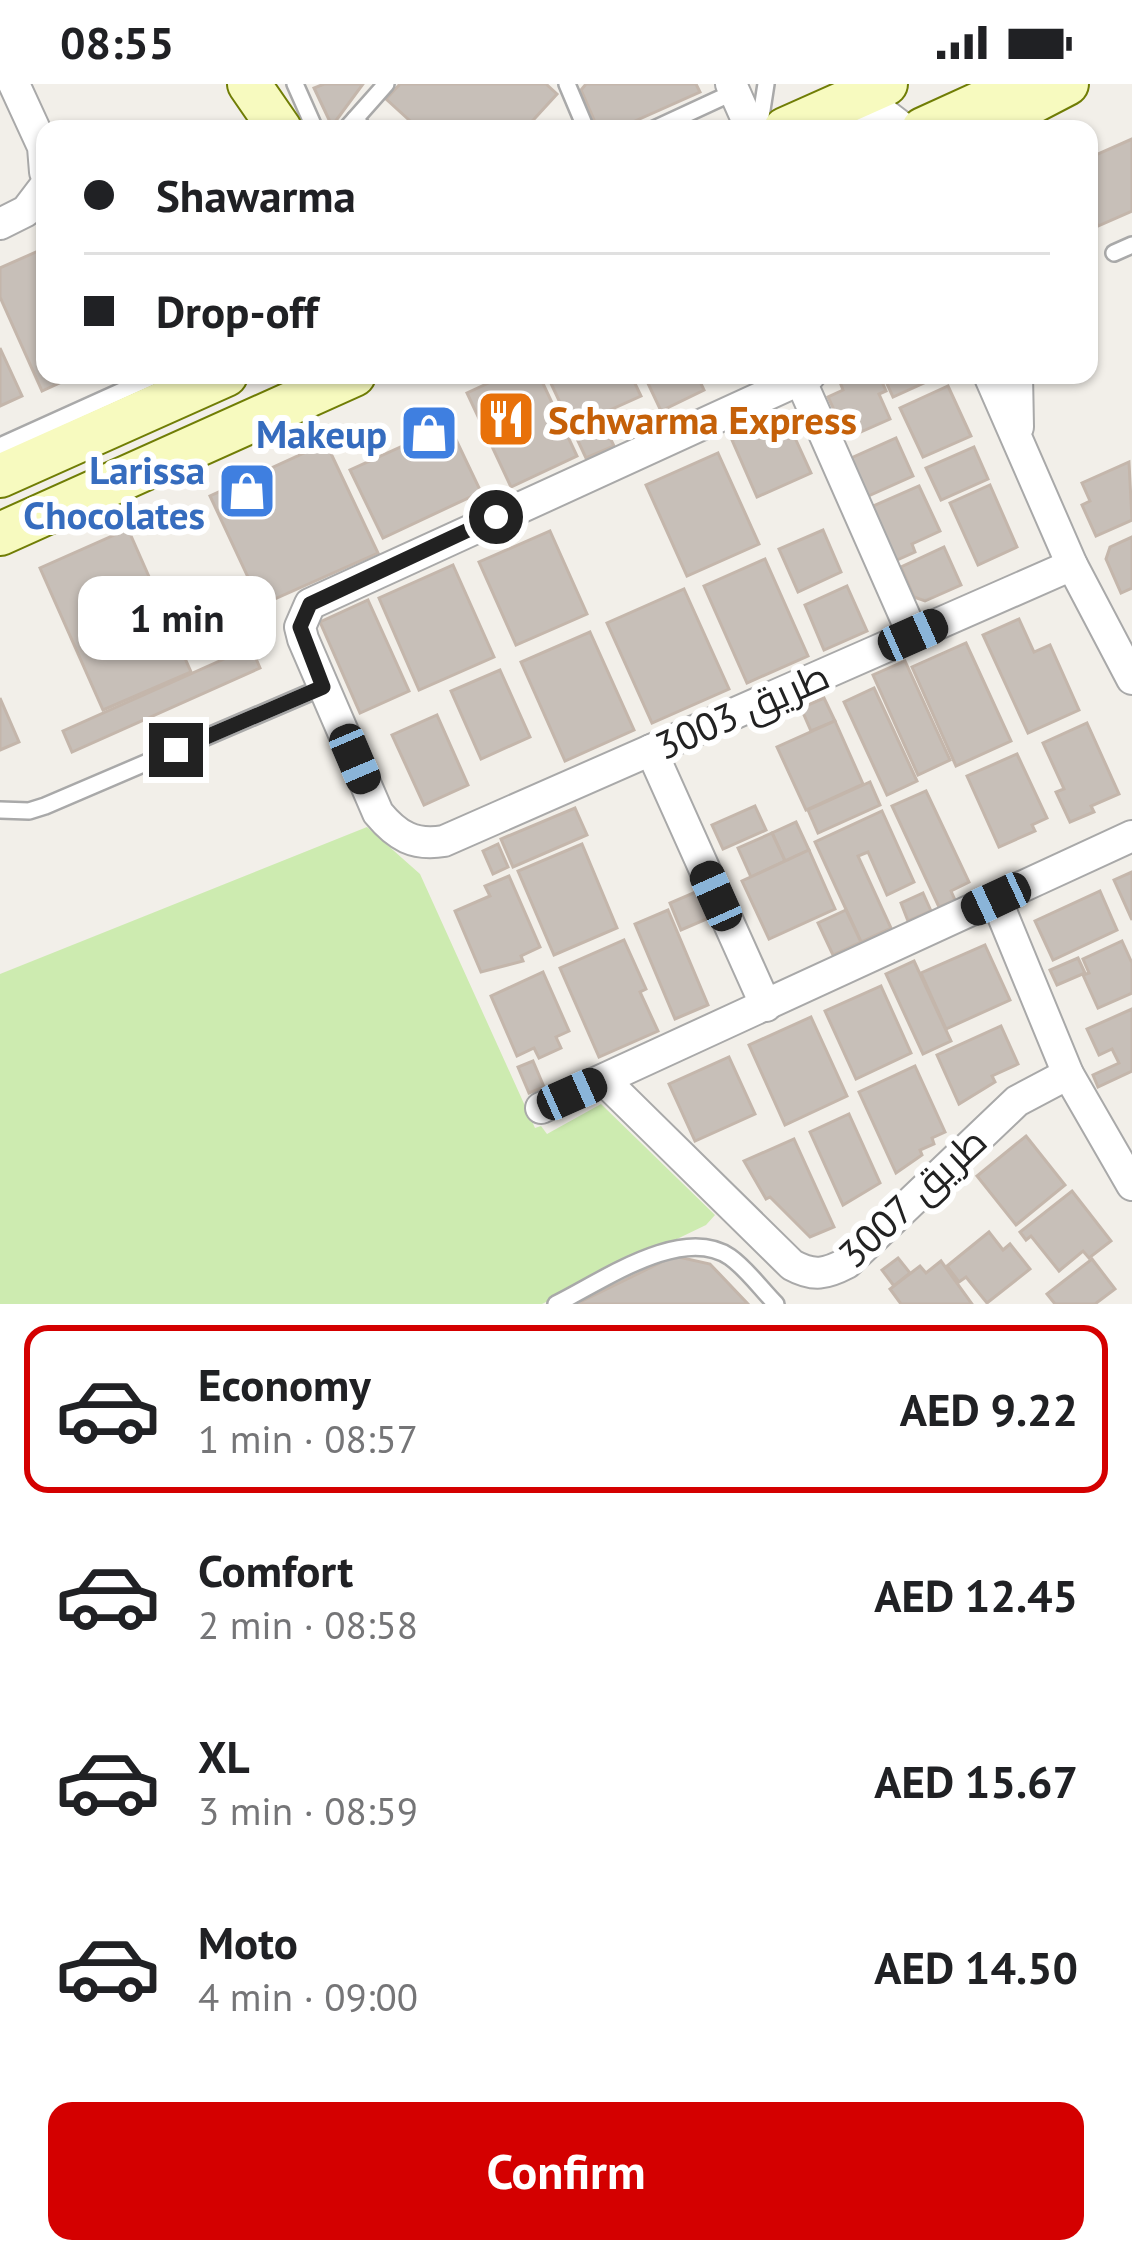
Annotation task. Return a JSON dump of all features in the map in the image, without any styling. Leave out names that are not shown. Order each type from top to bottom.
[{"type":"main road","points":[[943,120],[1022,84]]},
{"type":"main road","points":[[1001,120],[1067,84]]},
{"type":"main road","points":[[825,120],[883,107]]},
{"type":"main road","points":[[0,534],[333,384]]},
{"type":"main road","points":[[0,476],[152,388]]},
{"type":"street","points":[[14,84],[36,132]]},
{"type":"street","points":[[733,88],[750,120]]},
{"type":"street","points":[[0,224],[26,211],[36,198]]},
{"type":"street","points":[[323,687],[300,627],[303,613],[322,596],[790,384]]},
{"type":"street","points":[[808,384],[913,635]]},
{"type":"street","points":[[993,384],[1072,566],[1132,679]]},
{"type":"street","points":[[1017,384],[1018,440]]},
{"type":"street","name":"طريق 3003","points":[[323,687],[378,813],[392,830],[428,844],[1072,566]]},
{"type":"street","points":[[651,750],[766,1006]]},
{"type":"street","points":[[541,1108],[1132,836]]},
{"type":"street","points":[[996,899],[1068,1074],[1132,1185]]},
{"type":"street","name":"طريق 3007","points":[[604,1080],[793,1265],[807,1273],[827,1274],[847,1263],[1017,1101],[1068,1074]]},
{"type":"lane","points":[[359,120],[386,84]]},
{"type":"lane","points":[[567,84],[582,120]]},
{"type":"lane","points":[[757,120],[766,84]]},
{"type":"lane","points":[[671,120],[733,88]]},
{"type":"lane","points":[[265,98],[301,120]]},
{"type":"lane","points":[[1114,253],[1132,245]]},
{"type":"lane","points":[[0,446],[152,388]]},
{"type":"lane","points":[[0,810],[45,806],[323,687]]},
{"type":"lane","points":[[556,1304],[662,1252],[688,1245],[728,1256],[776,1304]]},
{"type":"green space","points":[[367,827],[420,874],[535,1128],[541,1126],[547,1134],[601,1104],[715,1215],[706,1225],[542,1304],[0,1304],[0,974]]},
{"type":"building","points":[[363,84],[336,120],[329,120],[314,88]]},
{"type":"building","points":[[400,84],[546,84],[557,94],[533,120],[409,120],[386,99]]},
{"type":"building","points":[[586,84],[696,84],[700,92],[637,120],[594,120],[581,90]]},
{"type":"building","points":[[1132,139],[1132,211],[1098,226],[1098,154]]},
{"type":"building","points":[[36,252],[36,378],[0,297],[0,268]]},
{"type":"building","points":[[0,348],[22,396],[0,406]]},
{"type":"building","points":[[486,384],[543,384],[577,456],[511,487],[467,393]]},
{"type":"building","points":[[551,384],[635,384],[641,396],[599,415],[614,446],[586,458]]},
{"type":"building","points":[[648,384],[701,384],[704,390],[661,411]]},
{"type":"building","points":[[841,384],[883,384],[886,391],[879,394],[890,419],[847,438],[828,397],[843,390]]},
{"type":"building","points":[[887,384],[922,384],[893,397]]},
{"type":"building","points":[[948,386],[971,436],[923,457],[900,408]]},
{"type":"building","points":[[785,416],[811,473],[757,497],[732,440]]},
{"type":"building","points":[[449,425],[481,492],[383,538],[350,470]]},
{"type":"building","points":[[896,438],[913,476],[866,497],[849,459]]},
{"type":"building","points":[[326,443],[378,553],[261,605],[210,496]]},
{"type":"building","points":[[974,447],[988,479],[941,500],[926,468]]},
{"type":"building","points":[[718,453],[759,544],[687,576],[646,485]]},
{"type":"building","points":[[1129,462],[1132,520],[1096,536],[1082,505],[1090,501],[1082,483]]},
{"type":"building","points":[[990,485],[1017,547],[978,565],[950,503]]},
{"type":"building","points":[[919,486],[940,531],[912,544],[915,552],[888,564],[864,510]]},
{"type":"building","points":[[128,529],[191,672],[103,710],[40,568]]},
{"type":"building","points":[[823,530],[841,572],[798,592],[779,549]]},
{"type":"building","points":[[550,531],[587,614],[516,645],[479,562]]},
{"type":"building","points":[[1132,537],[1132,588],[1121,593],[1106,559],[1110,547]]},
{"type":"building","points":[[944,547],[961,585],[925,601],[914,597],[901,567]]},
{"type":"building","points":[[765,559],[808,656],[747,683],[704,586]]},
{"type":"building","points":[[453,565],[494,657],[419,690],[379,598]]},
{"type":"building","points":[[847,586],[867,631],[824,650],[805,605]]},
{"type":"building","points":[[684,589],[729,689],[652,723],[607,623]]},
{"type":"building","points":[[368,600],[409,691],[360,713],[320,622]]},
{"type":"building","points":[[1019,619],[1034,652],[1050,645],[1079,710],[1028,733],[983,635]]},
{"type":"building","points":[[590,632],[634,730],[565,761],[521,662]]},
{"type":"building","points":[[966,643],[1011,741],[956,766],[912,667]]},
{"type":"building","points":[[251,647],[260,668],[72,752],[63,731]]},
{"type":"building","points":[[905,661],[950,760],[918,775],[873,675]]},
{"type":"building","points":[[500,670],[530,737],[481,759],[451,691]]},
{"type":"building","points":[[874,688],[917,781],[887,795],[844,702]]},
{"type":"building","points":[[0,698],[19,742],[0,750]]},
{"type":"building","points":[[824,698],[835,721],[811,731],[801,708]]},
{"type":"building","points":[[437,715],[468,785],[424,805],[392,735]]},
{"type":"building","points":[[835,721],[863,784],[806,810],[777,747]]},
{"type":"building","points":[[1087,723],[1119,794],[1070,822],[1056,792],[1064,789],[1043,743]]},
{"type":"building","points":[[1017,754],[1047,818],[1032,825],[1035,831],[999,847],[967,776]]},
{"type":"building","points":[[870,782],[880,805],[818,833],[808,810]]},
{"type":"building","points":[[926,791],[969,882],[951,891],[955,900],[939,907],[892,806]]},
{"type":"building","points":[[755,806],[766,830],[723,849],[712,825]]},
{"type":"building","points":[[575,808],[587,835],[513,867],[501,839]]},
{"type":"building","points":[[882,811],[914,882],[887,895],[868,852],[858,856],[891,928],[861,942],[815,842]]},
{"type":"building","points":[[796,822],[809,850],[785,861],[772,833]]},
{"type":"building","points":[[772,833],[785,861],[751,877],[738,848]]},
{"type":"building","points":[[498,844],[508,867],[493,874],[483,851]]},
{"type":"building","points":[[582,844],[617,928],[554,955],[518,871]]},
{"type":"building","points":[[809,850],[835,909],[769,939],[742,881]]},
{"type":"building","points":[[1132,872],[1132,920],[1114,880]]},
{"type":"building","points":[[509,876],[540,947],[521,956],[523,961],[481,972],[455,911],[490,896],[485,886]]},
{"type":"building","points":[[698,891],[709,918],[681,930],[670,903]]},
{"type":"building","points":[[1100,891],[1117,930],[1053,960],[1035,921]]},
{"type":"building","points":[[923,893],[931,911],[908,921],[901,903]]},
{"type":"building","points":[[668,910],[708,1005],[675,1019],[635,924]]},
{"type":"building","points":[[846,910],[861,942],[833,955],[818,923]]},
{"type":"building","points":[[624,940],[658,1031],[599,1057],[560,968]]},
{"type":"building","points":[[1122,941],[1132,963],[1132,993],[1098,1008],[1083,975],[1089,973],[1083,959]]},
{"type":"building","points":[[985,945],[1010,1000],[946,1029],[921,973]]},
{"type":"building","points":[[1078,958],[1085,973],[1057,985],[1050,970]]},
{"type":"building","points":[[914,961],[951,1041],[923,1054],[886,974]]},
{"type":"building","points":[[543,972],[569,1031],[556,1037],[561,1048],[539,1058],[534,1048],[517,1056],[491,996]]},
{"type":"building","points":[[881,986],[911,1053],[856,1079],[825,1011]]},
{"type":"building","points":[[1132,1009],[1132,1071],[1098,1087],[1093,1075],[1119,1063],[1112,1049],[1099,1055],[1087,1029]]},
{"type":"building","points":[[811,1017],[847,1096],[785,1125],[749,1045]]},
{"type":"building","points":[[1001,1026],[1018,1064],[992,1076],[995,1082],[959,1104],[937,1055]]},
{"type":"building","points":[[729,1057],[755,1114],[695,1141],[669,1084]]},
{"type":"building","points":[[533,1061],[544,1087],[529,1093],[518,1067]]},
{"type":"building","points":[[915,1066],[945,1132],[932,1138],[934,1144],[920,1150],[922,1155],[896,1173],[859,1092]]},
{"type":"building","points":[[849,1114],[880,1183],[843,1205],[810,1132]]},
{"type":"building","points":[[1026,1136],[1065,1185],[1016,1225],[977,1176]]},
{"type":"building","points":[[794,1139],[834,1227],[810,1237],[770,1197],[766,1199],[744,1161]]},
{"type":"building","points":[[1072,1191],[1111,1241],[1089,1258],[1083,1251],[1059,1271],[1031,1236],[1026,1240],[1020,1232]]},
{"type":"building","points":[[989,1232],[1003,1250],[1010,1244],[1030,1269],[987,1303],[966,1277],[959,1282],[947,1266]]},
{"type":"building","points":[[674,1256],[710,1264],[748,1304],[576,1304]]},
{"type":"building","points":[[898,1258],[910,1273],[894,1286],[882,1270]]},
{"type":"building","points":[[1092,1259],[1115,1289],[1095,1304],[1055,1304],[1047,1294]]},
{"type":"building","points":[[941,1261],[972,1304],[901,1304],[890,1289],[920,1266],[926,1273]]},
{"type":"place","name":"Schwarma Express","points":[[506,419]]},
{"type":"place","name":"Makeup","points":[[429,433]]},
{"type":"place","name":"Larissa Chocolates","points":[[247,491]]},
{"type":"route","points":[[176,750],[323,687],[300,627],[310,604],[496,517]]}]
